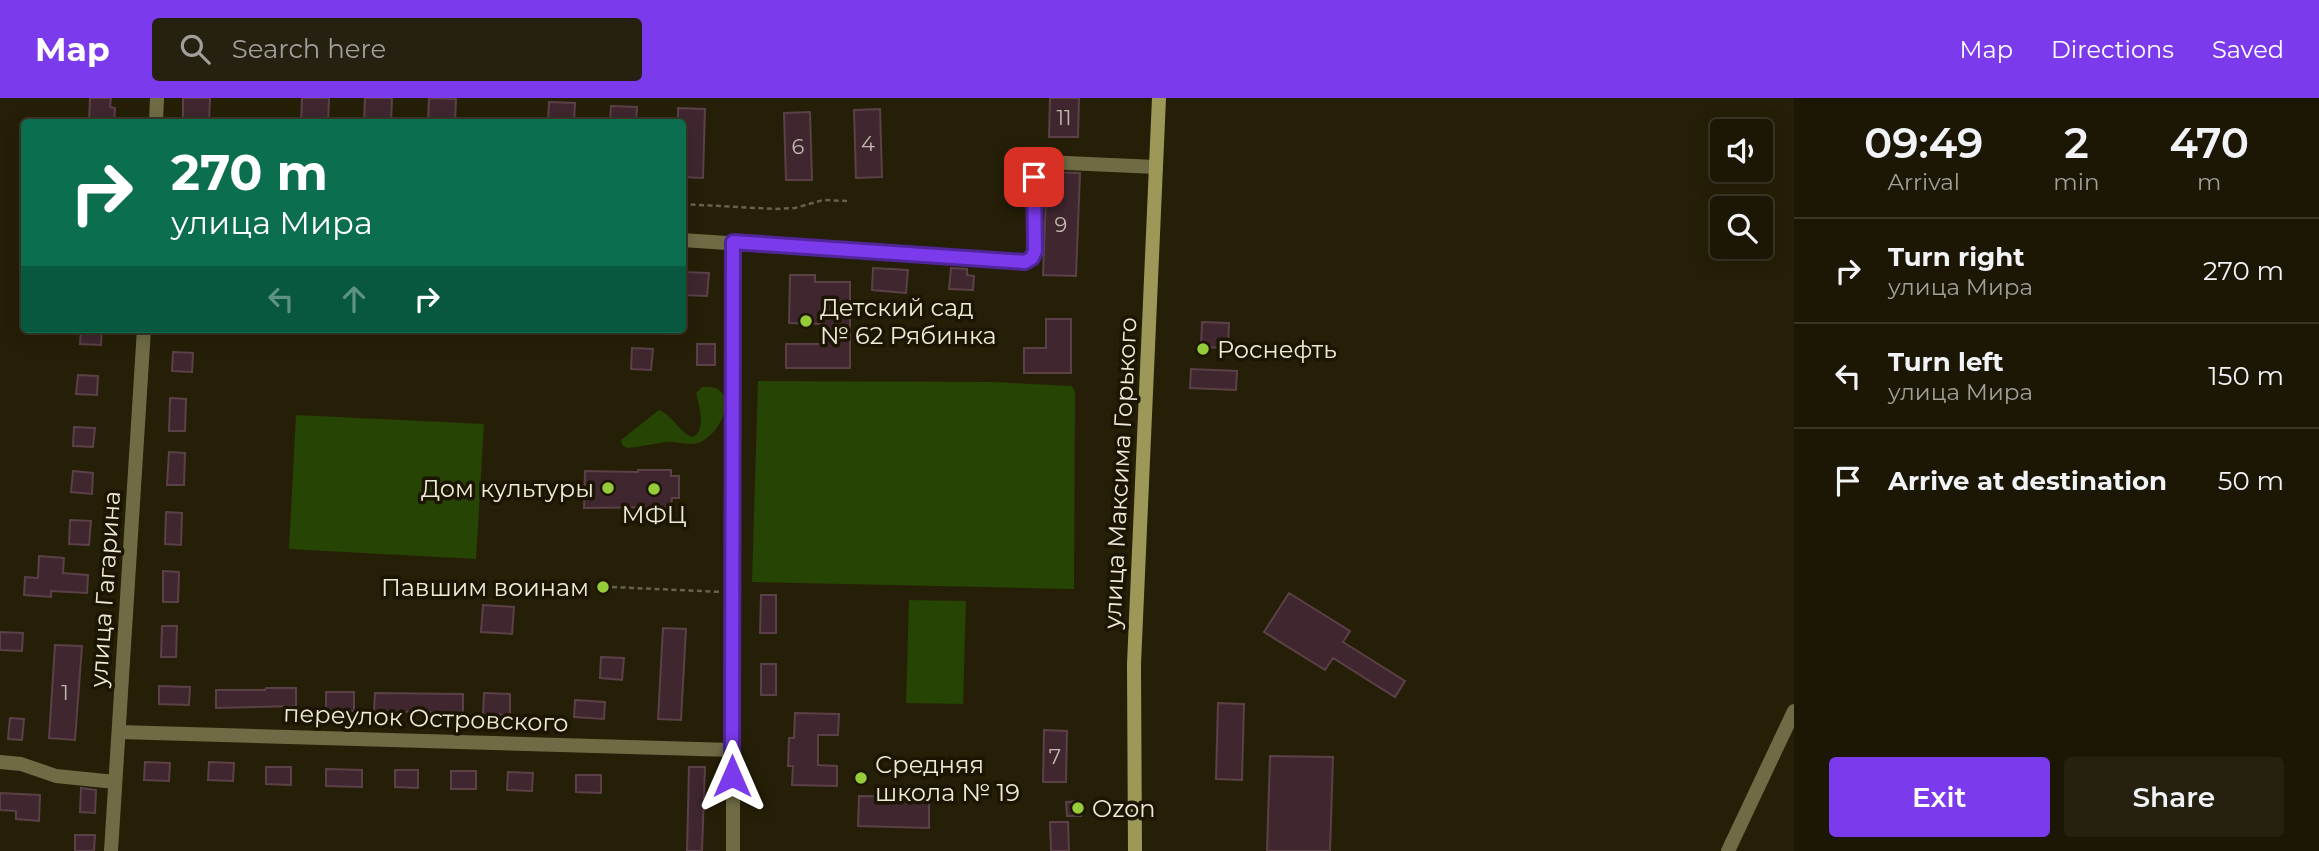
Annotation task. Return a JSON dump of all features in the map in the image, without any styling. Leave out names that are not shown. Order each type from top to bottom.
[{"type":"main road","name":"улица Максима Горького","points":[[1135,851],[1135,664],[1159,98]]},
{"type":"street","points":[[156,119],[157,98]]},
{"type":"street","points":[[686,240],[1025,262],[1032,258],[1035,251],[1034,177],[1037,166],[1044,162],[1156,167]]},
{"type":"street","points":[[733,242],[733,851]]},
{"type":"street","name":"улица Гагарина","points":[[111,851],[144,333]]},
{"type":"street","points":[[1728,851],[1794,711]]},
{"type":"street","name":"переулок Островского","points":[[119,732],[732,750]]},
{"type":"street","points":[[0,762],[20,764],[56,776],[116,782]]},
{"type":"path","points":[[686,204],[775,209],[795,208],[822,200],[846,201]]},
{"type":"path","points":[[612,587],[732,592]]},
{"type":"green space","points":[[758,381],[993,382],[1072,386],[1075,392],[1074,589],[752,582]]},
{"type":"green space","points":[[702,387],[714,388],[722,393],[725,401],[721,420],[707,438],[694,444],[665,442],[627,448],[622,445],[621,440],[659,410],[693,437],[700,429],[696,393]]},
{"type":"green space","points":[[296,415],[484,424],[476,559],[289,549]]},
{"type":"green space","points":[[909,600],[966,601],[963,704],[906,703]]},
{"type":"building","points":[[90,98],[111,98],[110,107],[115,108],[114,119],[89,119]]},
{"type":"building","points":[[183,98],[210,98],[209,119],[183,119]]},
{"type":"building","points":[[302,98],[329,98],[328,119],[301,119]]},
{"type":"building","points":[[365,98],[392,98],[391,119],[364,119]]},
{"type":"building","points":[[429,98],[456,99],[455,119],[428,119]]},
{"type":"building","points":[[1050,98],[1079,98],[1078,137],[1049,137]]},
{"type":"building","points":[[549,102],[575,103],[574,119],[548,119]]},
{"type":"building","points":[[611,106],[637,107],[636,119],[610,119]]},
{"type":"building","points":[[678,108],[705,109],[703,178],[686,177],[686,119],[678,119]]},
{"type":"building","points":[[880,109],[882,177],[856,178],[854,110]]},
{"type":"building","points":[[810,112],[812,180],[786,180],[784,113]]},
{"type":"building","points":[[1047,172],[1080,173],[1076,276],[1043,275]]},
{"type":"building","points":[[873,268],[908,270],[906,293],[872,290]]},
{"type":"building","points":[[951,268],[967,269],[967,275],[974,276],[973,290],[949,289]]},
{"type":"building","points":[[686,272],[709,273],[707,296],[686,295]]},
{"type":"building","points":[[790,275],[815,275],[815,282],[850,282],[850,368],[786,368],[786,344],[825,344],[825,324],[789,323]]},
{"type":"building","points":[[1046,319],[1071,319],[1071,373],[1024,373],[1024,348],[1046,348]]},
{"type":"building","points":[[1202,322],[1229,323],[1228,348],[1201,347]]},
{"type":"building","points":[[81,333],[102,333],[101,345],[80,344]]},
{"type":"building","points":[[697,344],[715,344],[715,365],[697,365]]},
{"type":"building","points":[[632,348],[653,349],[651,370],[631,369]]},
{"type":"building","points":[[173,352],[193,353],[192,372],[172,371]]},
{"type":"building","points":[[1191,369],[1237,371],[1236,390],[1190,388]]},
{"type":"building","points":[[78,375],[98,376],[97,395],[76,394]]},
{"type":"building","points":[[170,398],[186,399],[185,431],[169,431]]},
{"type":"building","points":[[74,427],[95,428],[93,447],[73,446]]},
{"type":"building","points":[[169,452],[185,453],[184,485],[167,485]]},
{"type":"building","points":[[671,470],[671,476],[679,476],[679,498],[672,498],[671,507],[584,508],[585,471]]},
{"type":"building","points":[[73,471],[93,473],[92,494],[71,492]]},
{"type":"building","points":[[166,512],[182,513],[181,545],[165,544]]},
{"type":"building","points":[[70,520],[91,521],[89,545],[69,544]]},
{"type":"building","points":[[39,556],[64,558],[63,573],[88,575],[87,593],[51,591],[51,597],[24,595],[25,577],[38,578]]},
{"type":"building","points":[[163,571],[179,572],[178,602],[163,602]]},
{"type":"building","points":[[1289,593],[1350,631],[1343,642],[1405,681],[1395,697],[1333,658],[1325,670],[1264,632]]},
{"type":"building","points":[[761,595],[776,595],[776,633],[760,633]]},
{"type":"building","points":[[483,605],[514,607],[512,634],[481,632]]},
{"type":"building","points":[[162,626],[177,626],[176,657],[161,657]]},
{"type":"building","points":[[663,628],[686,629],[681,720],[658,719]]},
{"type":"building","points":[[0,632],[23,633],[22,651],[0,650]]},
{"type":"building","points":[[55,645],[82,646],[75,740],[49,738]]},
{"type":"building","points":[[601,657],[624,658],[622,680],[600,678]]},
{"type":"building","points":[[761,664],[776,664],[776,695],[761,695]]},
{"type":"building","points":[[159,686],[190,687],[189,705],[159,704]]},
{"type":"building","points":[[296,688],[296,706],[216,708],[216,690]]},
{"type":"building","points":[[326,692],[354,692],[354,711],[326,711]]},
{"type":"building","points":[[375,693],[463,694],[463,713],[374,711]]},
{"type":"building","points":[[484,693],[510,694],[510,715],[483,714]]},
{"type":"building","points":[[575,700],[605,702],[604,719],[574,717]]},
{"type":"building","points":[[1218,703],[1244,704],[1242,780],[1216,779]]},
{"type":"building","points":[[795,713],[839,714],[838,735],[818,735],[818,765],[837,766],[837,786],[792,785],[793,766],[788,766],[789,738],[794,738]]},
{"type":"building","points":[[10,718],[24,719],[22,740],[8,739]]},
{"type":"building","points":[[1044,730],[1067,731],[1066,782],[1043,782]]},
{"type":"building","points":[[1270,756],[1333,757],[1330,851],[1267,851]]},
{"type":"building","points":[[145,762],[170,763],[169,781],[144,780]]},
{"type":"building","points":[[209,762],[234,763],[233,781],[208,780]]},
{"type":"building","points":[[266,767],[291,767],[291,785],[266,784]]},
{"type":"building","points":[[689,767],[705,767],[702,851],[687,851]]},
{"type":"building","points":[[326,769],[362,770],[362,787],[326,786]]},
{"type":"building","points":[[395,770],[418,770],[418,788],[395,787]]},
{"type":"building","points":[[451,771],[476,771],[476,789],[451,789]]},
{"type":"building","points":[[508,772],[533,773],[532,791],[507,790]]},
{"type":"building","points":[[576,775],[601,775],[601,793],[576,792]]},
{"type":"building","points":[[81,788],[96,790],[95,813],[80,812]]},
{"type":"building","points":[[0,793],[40,795],[39,821],[16,819],[16,811],[0,810]]},
{"type":"building","points":[[859,796],[929,797],[929,828],[858,826]]},
{"type":"building","points":[[1081,801],[1081,816],[1067,816],[1066,802]]},
{"type":"building","points":[[1050,822],[1068,822],[1069,851],[1051,851]]},
{"type":"building","points":[[75,835],[95,835],[94,851],[75,851]]},
{"type":"place","name":"Детский сад № 62 Рябинка","points":[[806,321]]},
{"type":"place","name":"Роснефть","points":[[1203,349]]},
{"type":"place","name":"Дом культуры","points":[[608,488]]},
{"type":"place","name":"МФЦ","points":[[654,489]]},
{"type":"place","name":"Павшим воинам","points":[[603,587]]},
{"type":"place","name":"Средняя школа № 19","points":[[861,778]]},
{"type":"place","name":"Ozon","points":[[1078,808]]},
{"type":"route","points":[[732,776],[733,242],[1025,262],[1032,258],[1035,251],[1034,177]]}]
